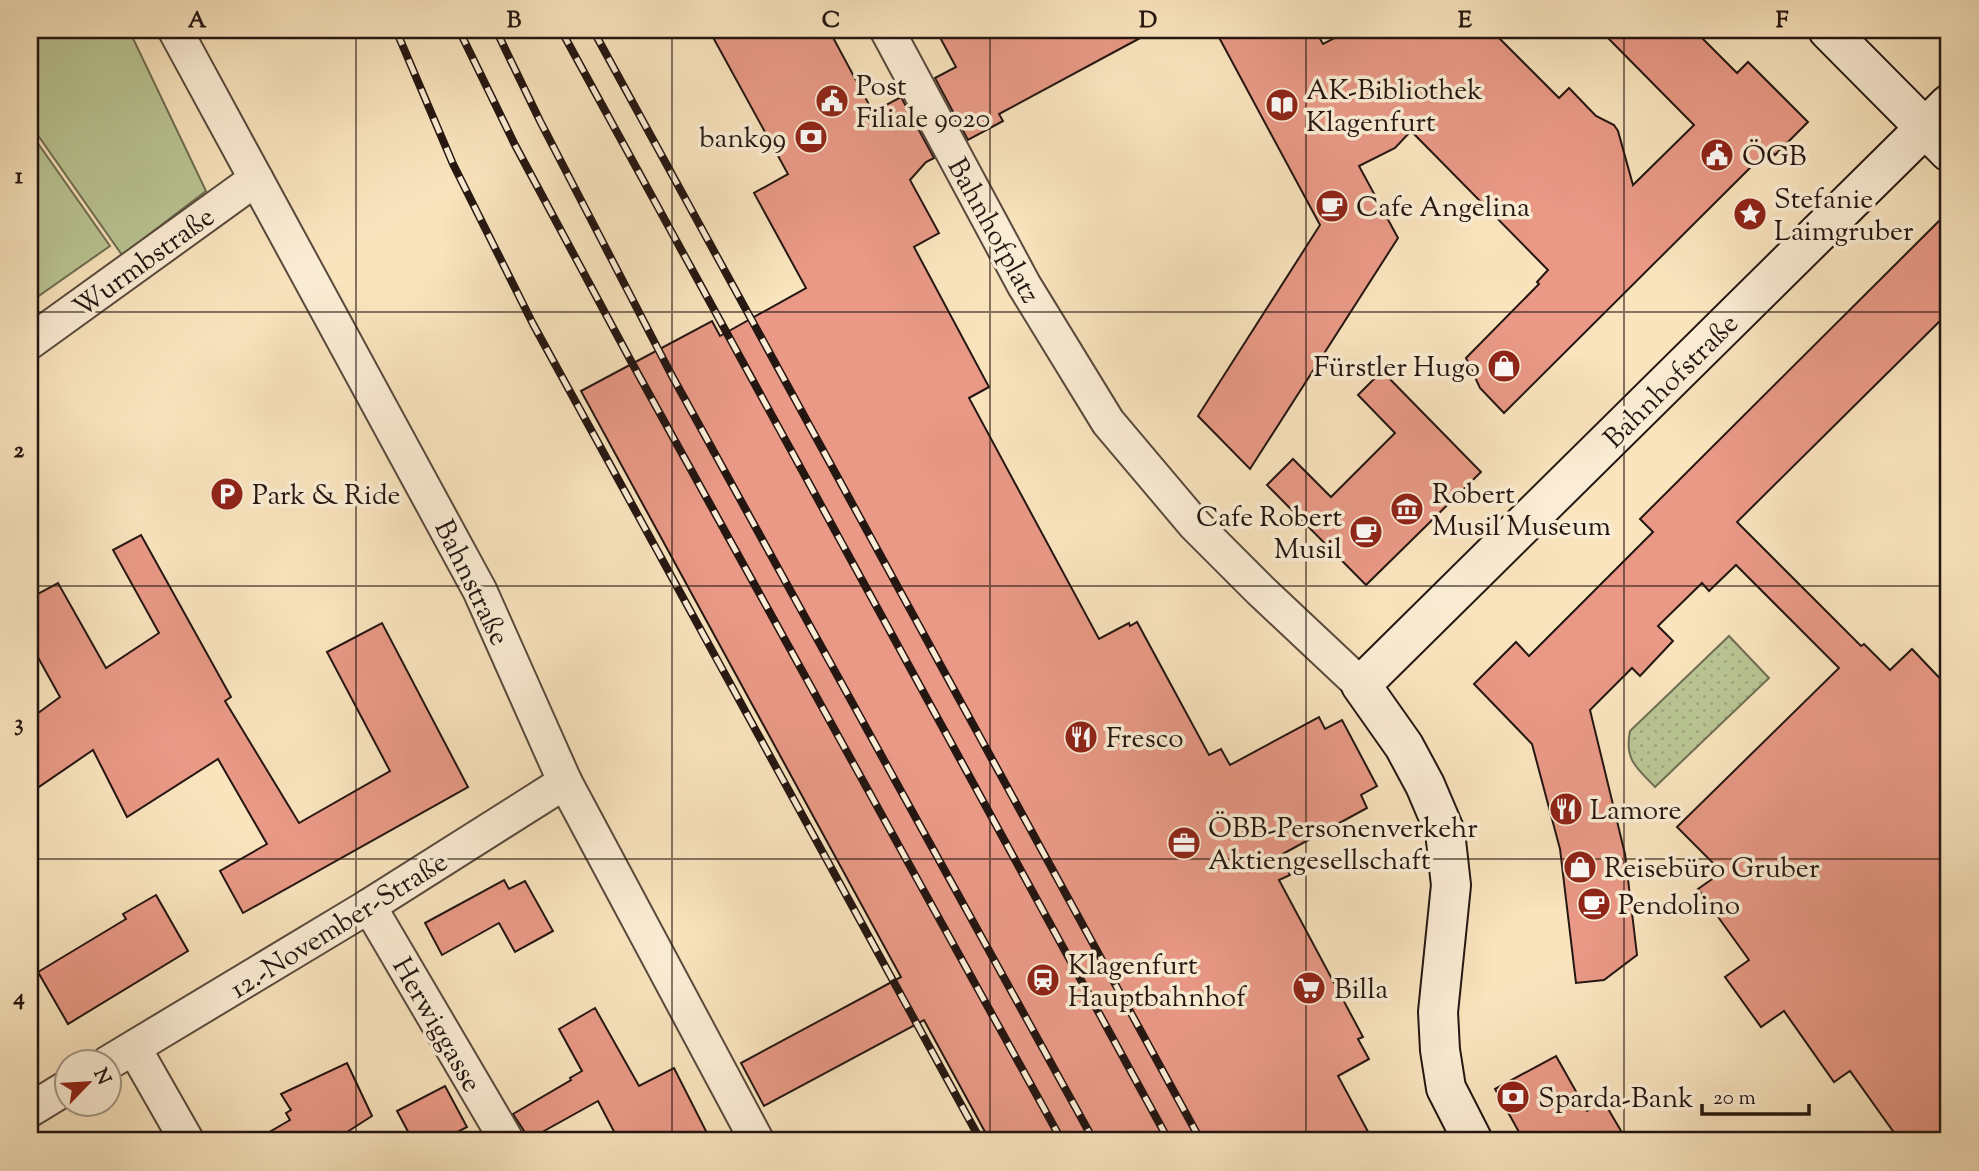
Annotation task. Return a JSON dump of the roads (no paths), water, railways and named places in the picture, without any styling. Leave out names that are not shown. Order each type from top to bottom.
[{"type":"street","name":"Bahnstraße","points":[[175,30],[480,590],[565,782],[757,1141]]},
{"type":"street","name":"Bahnhofplatz","points":[[887,30],[1024,285],[1108,422],[1177,506],[1260,590],[1362,685]]},
{"type":"street","points":[[1828,30],[1941,128]]},
{"type":"street","name":"Bahnhofstraße","points":[[1362,685],[1941,128]]},
{"type":"street","name":"Wurmbstraße","points":[[30,342],[256,179]]},
{"type":"street","points":[[1362,685],[1404,746],[1425,785],[1445,832],[1451,885],[1438,1012],[1440,1050],[1446,1088],[1473,1141]]},
{"type":"street","name":"12.-November-Straße","points":[[122,1055],[369,906],[565,782]]},
{"type":"street","name":"Herwiggasse","points":[[369,906],[507,1141]]},
{"type":"street","points":[[122,1057],[187,1141]]},
{"type":"street","points":[[30,1110],[52,1097]]},
{"type":"railway","points":[[396,30],[453,164],[533,324],[981,1141]]},
{"type":"railway","points":[[459,30],[515,145],[632,363],[1062,1141]]},
{"type":"railway","points":[[496,30],[671,374],[1094,1141]]},
{"type":"railway","points":[[561,30],[1169,1141]]},
{"type":"railway","points":[[593,30],[1201,1141]]},
{"type":"place","name":"Post Filiale 9020","points":[[832,101]]},
{"type":"place","name":"AK-Bibliothek Klagenfurt","points":[[1282,105]]},
{"type":"place","name":"bank99","points":[[811,137]]},
{"type":"place","name":"ÖGB","points":[[1717,155]]},
{"type":"place","name":"Cafe Angelina","points":[[1332,206]]},
{"type":"place","name":"Stefanie Laimgruber","points":[[1750,214]]},
{"type":"place","name":"Fürstler Hugo","points":[[1504,366]]},
{"type":"place","name":"Park & Ride","points":[[227,494]]},
{"type":"place","name":"Robert Musil Museum","points":[[1407,509]]},
{"type":"place","name":"Cafe Robert Musil","points":[[1366,532]]},
{"type":"place","name":"Fresco","points":[[1081,737]]},
{"type":"place","name":"Lamore","points":[[1566,809]]},
{"type":"place","name":"ÖBB-Personenverkehr Aktiengesellschaft","points":[[1184,843]]},
{"type":"place","name":"Reisebüro Gruber","points":[[1580,867]]},
{"type":"place","name":"Pendolino","points":[[1594,904]]},
{"type":"place","name":"Klagenfurt Hauptbahnhof","points":[[1043,980]]},
{"type":"place","name":"Billa","points":[[1309,988]]},
{"type":"place","name":"Sparda-Bank","points":[[1513,1097]]}]
